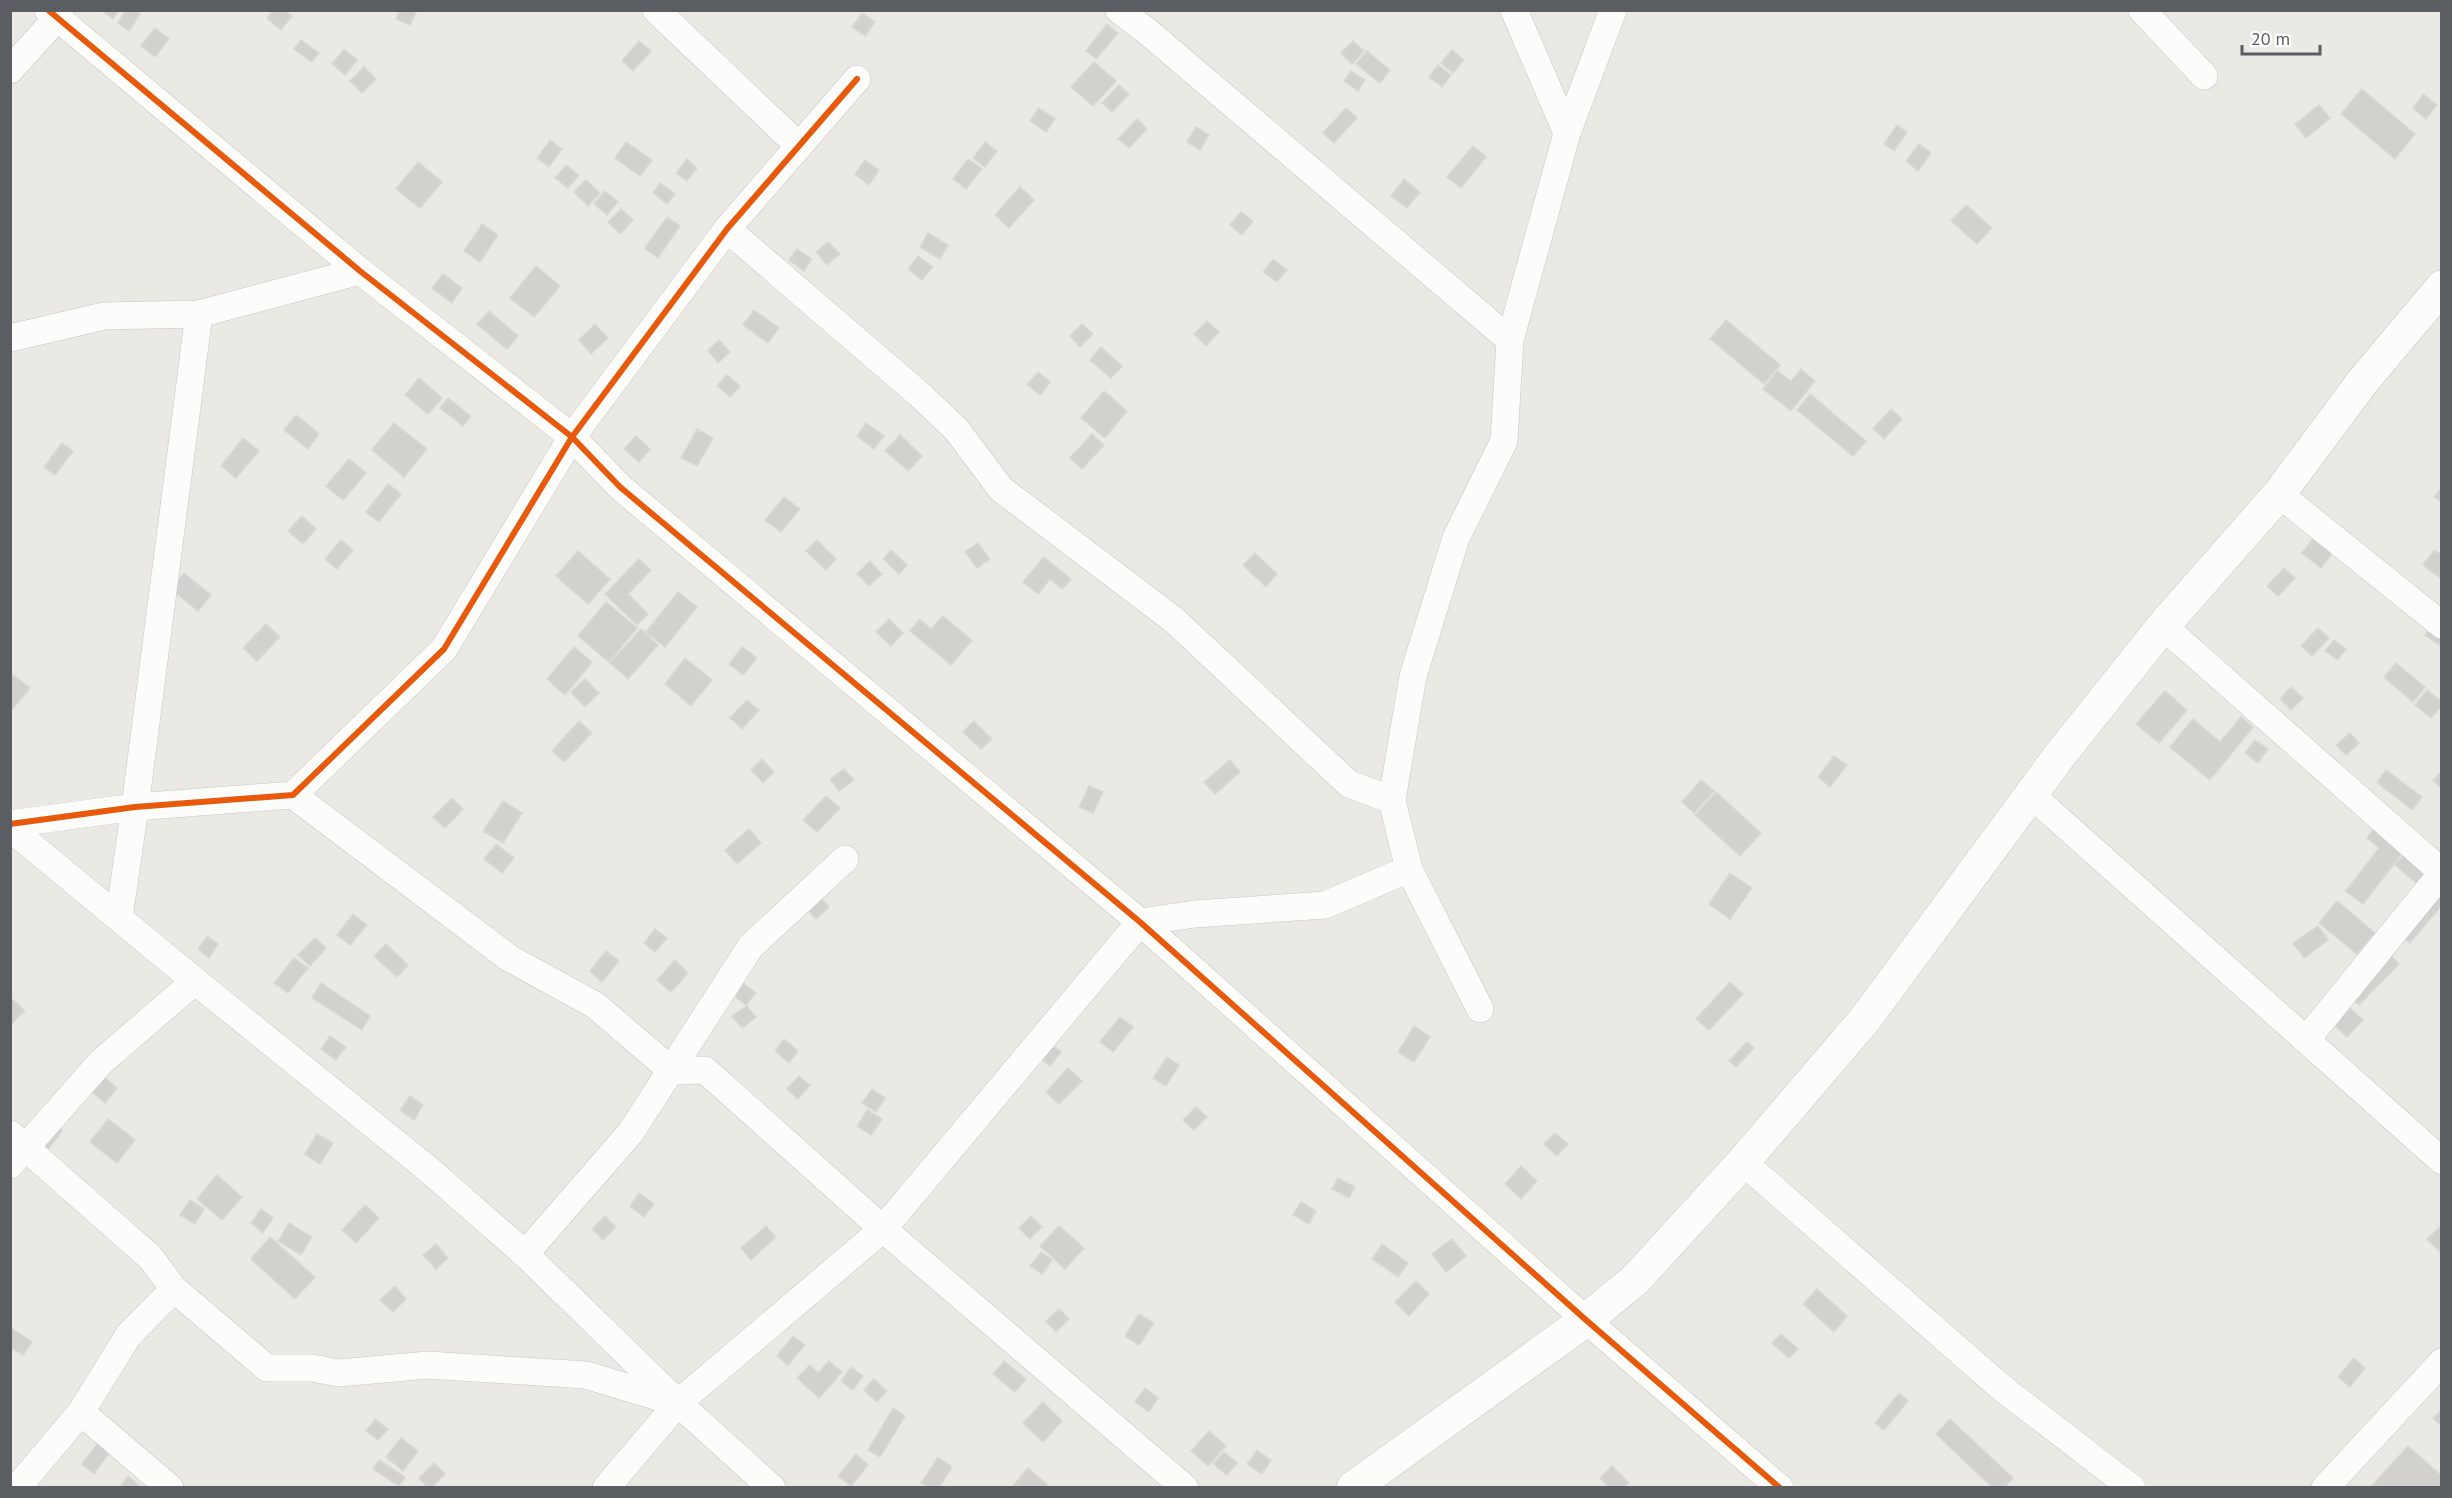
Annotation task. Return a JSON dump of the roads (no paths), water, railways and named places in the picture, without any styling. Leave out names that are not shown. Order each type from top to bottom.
[{"type":"main road","points":[[1360,1485],[1586,1320],[1635,1280],[1743,1162],[1866,1018],[2030,793],[2163,626],[2279,494],[2363,381],[2437,299]]},
{"type":"street","points":[[656,10],[799,146]]},
{"type":"street","points":[[1119,10],[1148,32],[1510,340]]},
{"type":"street","points":[[1514,10],[1567,133]]},
{"type":"street","points":[[1480,1009],[1409,869],[1392,800],[1416,665],[1456,538],[1504,441],[1510,340],[1567,133],[1613,10]]},
{"type":"street","points":[[2142,10],[2204,76]]},
{"type":"street","points":[[10,70],[55,13],[360,271],[572,437],[620,487],[1140,922],[1586,1320],[1780,1488]]},
{"type":"street","points":[[10,826],[135,807],[293,795],[444,649],[572,437],[727,229],[857,79]]},
{"type":"street","points":[[727,229],[919,394],[956,429],[1001,489],[1174,620],[1349,784],[1392,800]]},
{"type":"street","points":[[10,338],[104,315],[200,314],[360,271]]},
{"type":"street","points":[[119,918],[200,314]]},
{"type":"street","points":[[2279,494],[2442,625]]},
{"type":"street","points":[[2163,626],[2442,872],[2306,1040]]},
{"type":"street","points":[[2030,793],[2442,1161]]},
{"type":"street","points":[[293,795],[509,958],[595,1005],[672,1071],[705,1070],[883,1229],[1185,1488]]},
{"type":"street","points":[[10,826],[195,981],[428,1168],[525,1254],[678,1403],[772,1488]]},
{"type":"street","points":[[525,1254],[631,1132],[751,946],[845,859]]},
{"type":"street","points":[[606,1488],[678,1403],[883,1229],[1140,922],[1195,914],[1325,905],[1409,869]]},
{"type":"street","points":[[195,981],[101,1062],[16,1149],[150,1257],[174,1289],[267,1368],[312,1368],[339,1373],[428,1365],[586,1375],[678,1403]]},
{"type":"street","points":[[1743,1162],[2002,1388],[2132,1488]]},
{"type":"street","points":[[17,1488],[81,1412],[128,1336],[174,1289]]},
{"type":"street","points":[[2325,1488],[2442,1362]]},
{"type":"street","points":[[81,1412],[170,1488]]}]
